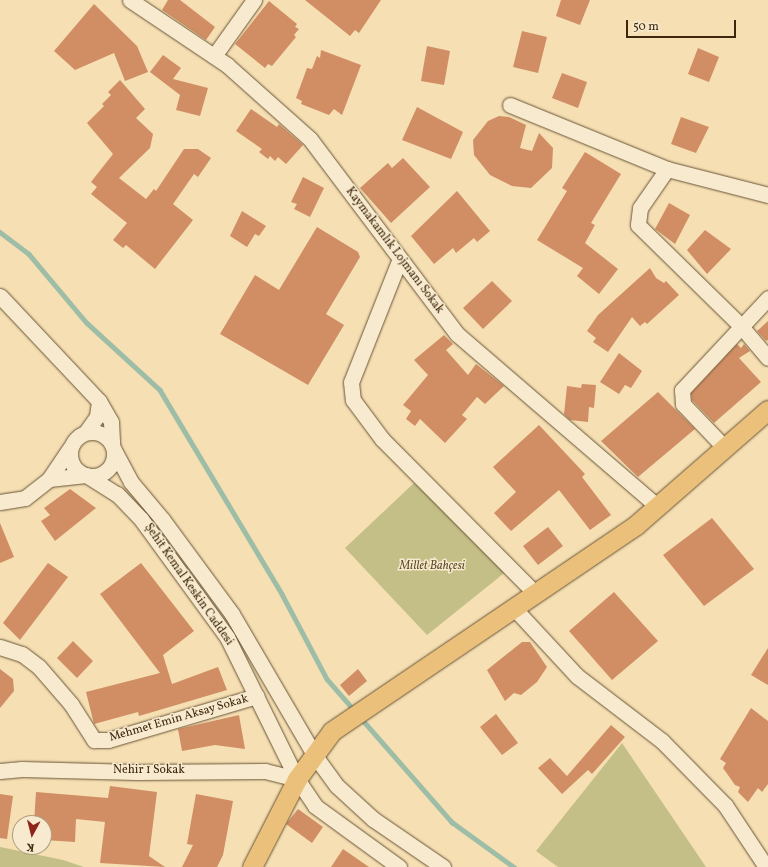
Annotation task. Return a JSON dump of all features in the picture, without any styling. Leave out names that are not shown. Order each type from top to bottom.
[{"type":"main road","points":[[252,867],[297,779],[332,731],[636,525],[768,410]]},
{"type":"street","name":"Kaymakamlık Lojmanı Sokak","points":[[130,0],[214,56],[310,139],[399,261],[457,334],[657,506]]},
{"type":"street","points":[[214,56],[254,0]]},
{"type":"street","points":[[510,106],[667,169],[768,195]]},
{"type":"street","points":[[667,169],[640,208],[638,225],[740,325],[768,358]]},
{"type":"street","points":[[399,261],[351,382],[353,400],[382,438],[535,593]]},
{"type":"street","points":[[0,296],[98,401],[111,422],[114,458],[107,470],[101,474],[49,479]]},
{"type":"street","points":[[724,448],[683,404],[682,390],[740,325],[768,298]]},
{"type":"street","points":[[0,502],[25,498],[49,479],[79,436],[86,432],[98,416],[98,401]]},
{"type":"street","points":[[86,432],[101,433],[113,447],[131,482],[162,519],[232,614],[315,756],[337,786],[373,819],[443,867]]},
{"type":"street","points":[[70,448],[75,468],[86,475]]},
{"type":"street","name":"Şehit Kemal Keskin Caddesi","points":[[86,475],[117,494],[141,519],[227,637],[297,779],[316,806],[399,867]]},
{"type":"street","points":[[513,607],[577,676],[662,741],[725,805],[766,867]]},
{"type":"street","name":"Mehmet Emin Aksay Sokak","points":[[0,647],[22,654],[40,667],[71,704],[94,740],[108,740],[257,696]]},
{"type":"street","name":"Nehir 1 Sokak","points":[[0,771],[22,768],[136,772],[265,771],[297,779]]},
{"type":"green space","name":"Millet Bahçesi","points":[[414,483],[508,570],[427,635],[345,548]]},
{"type":"green space","points":[[622,743],[706,867],[558,867],[536,851]]},
{"type":"green space","points":[[0,847],[12,849],[12,855],[39,855],[63,860],[84,867],[0,867]]},
{"type":"building","points":[[168,0],[180,0],[215,27],[206,40],[162,10]]},
{"type":"building","points":[[305,0],[381,0],[359,33],[355,30],[350,36]]},
{"type":"building","points":[[561,0],[590,0],[580,25],[556,16]]},
{"type":"building","points":[[269,1],[297,24],[295,27],[299,29],[294,35],[296,37],[272,66],[268,64],[265,68],[235,44]]},
{"type":"building","points":[[94,4],[137,46],[148,72],[125,81],[114,53],[75,70],[54,51]]},
{"type":"building","points":[[522,31],[547,37],[538,73],[513,67]]},
{"type":"building","points":[[427,46],[450,51],[444,85],[421,81]]},
{"type":"building","points":[[698,48],[719,57],[709,82],[688,74]]},
{"type":"building","points":[[321,50],[361,65],[342,115],[334,109],[329,115],[301,104],[302,101],[296,98],[307,68],[312,69],[317,56],[320,58]]},
{"type":"building","points":[[163,55],[181,68],[173,79],[208,88],[200,116],[176,110],[180,95],[150,72]]},
{"type":"building","points":[[562,73],[587,82],[578,108],[552,98]]},
{"type":"building","points":[[120,80],[145,109],[136,118],[153,134],[150,148],[119,178],[146,199],[154,189],[156,191],[184,149],[198,149],[211,158],[198,177],[194,174],[173,204],[193,220],[155,269],[126,245],[123,248],[113,240],[127,223],[91,194],[97,187],[91,182],[113,154],[87,123],[104,106],[102,104],[111,95],[108,92]]},
{"type":"building","points":[[417,107],[463,132],[451,159],[402,140]]},
{"type":"building","points":[[251,109],[277,127],[279,124],[303,145],[286,164],[278,157],[275,161],[270,156],[268,159],[259,152],[262,149],[236,131]]},
{"type":"building","points":[[499,116],[509,117],[526,125],[520,148],[532,151],[539,133],[553,148],[552,168],[531,188],[512,186],[490,175],[474,155],[473,140],[488,121]]},
{"type":"building","points":[[681,117],[709,127],[696,153],[671,144]]},
{"type":"building","points":[[585,152],[621,174],[591,223],[595,225],[585,243],[618,269],[599,294],[577,276],[583,268],[537,240],[567,191],[562,188]]},
{"type":"building","points":[[403,158],[430,187],[391,223],[360,188],[388,163],[392,168]]},
{"type":"building","points":[[303,177],[324,188],[310,217],[294,209],[297,204],[291,202]]},
{"type":"building","points":[[457,191],[490,231],[477,242],[474,238],[456,253],[453,248],[434,264],[411,236]]},
{"type":"building","points":[[669,203],[690,215],[675,244],[655,229]]},
{"type":"building","points":[[242,211],[266,226],[259,236],[255,234],[247,247],[230,236]]},
{"type":"building","points":[[317,227],[358,252],[360,257],[326,314],[344,325],[308,385],[220,334],[255,275],[279,290]]},
{"type":"building","points":[[705,230],[731,249],[707,274],[687,250]]},
{"type":"building","points":[[650,268],[656,278],[664,283],[666,281],[679,295],[647,324],[645,322],[640,326],[632,317],[608,352],[593,342],[596,338],[587,331],[598,315]]},
{"type":"building","points":[[492,281],[512,301],[483,329],[463,308]]},
{"type":"building","points":[[768,321],[768,340],[766,341],[757,331]]},
{"type":"building","points":[[444,335],[453,344],[446,350],[468,375],[476,364],[504,386],[485,404],[477,397],[462,415],[467,419],[445,443],[420,419],[415,426],[406,419],[411,411],[403,405],[428,375],[414,360]]},
{"type":"building","points":[[737,344],[741,348],[744,344],[750,351],[739,358],[761,382],[714,423],[692,400],[691,393]]},
{"type":"building","points":[[619,353],[642,371],[631,388],[625,385],[619,394],[600,382]]},
{"type":"building","points":[[582,384],[596,385],[594,408],[589,407],[588,422],[570,420],[564,414],[567,386],[581,388]]},
{"type":"building","points":[[658,392],[695,429],[638,477],[601,441]]},
{"type":"building","points":[[539,425],[585,474],[582,477],[611,515],[590,530],[559,490],[511,531],[494,513],[516,492],[493,467]]},
{"type":"building","points":[[70,489],[96,508],[55,541],[41,521],[50,515],[44,508]]},
{"type":"building","points":[[712,518],[754,569],[704,606],[663,555]]},
{"type":"building","points":[[0,523],[14,557],[0,563]]},
{"type":"building","points":[[548,527],[563,546],[538,565],[523,546]]},
{"type":"building","points":[[48,563],[68,577],[20,640],[3,623]]},
{"type":"building","points":[[141,563],[194,631],[163,655],[172,684],[218,667],[227,690],[139,716],[138,712],[94,724],[86,692],[160,673],[100,594]]},
{"type":"building","points":[[614,592],[658,641],[612,680],[569,631]]},
{"type":"building","points":[[73,641],[93,661],[77,678],[57,658]]},
{"type":"building","points":[[522,642],[530,642],[547,667],[537,682],[521,695],[514,693],[505,701],[487,670]]},
{"type":"building","points":[[768,648],[768,685],[751,675]]},
{"type":"building","points":[[0,669],[13,679],[14,691],[0,708]]},
{"type":"building","points":[[358,669],[367,681],[349,696],[340,685]]},
{"type":"building","points":[[751,708],[768,721],[768,784],[762,792],[758,788],[748,802],[738,792],[740,787],[735,785],[723,768],[726,763],[720,759]]},
{"type":"building","points":[[496,714],[518,743],[502,755],[480,727]]},
{"type":"building","points":[[239,715],[245,749],[215,745],[182,751],[178,729]]},
{"type":"building","points":[[611,725],[625,737],[592,774],[588,770],[562,794],[538,768],[550,758],[567,776]]},
{"type":"building","points":[[110,786],[157,792],[149,856],[165,867],[100,863],[105,822],[76,819],[75,842],[52,841],[52,815],[35,815],[36,792],[108,798]]},
{"type":"building","points":[[0,794],[13,796],[7,839],[0,838]]},
{"type":"building","points":[[196,794],[233,801],[223,855],[217,867],[182,867],[193,845],[187,844]]},
{"type":"building","points":[[298,809],[323,827],[312,843],[286,824]]},
{"type":"building","points":[[343,849],[369,867],[331,867]]},
{"type":"waterway","points":[[0,232],[29,254],[87,323],[160,390],[282,594],[327,679],[354,710]]},
{"type":"waterway","points":[[360,717],[452,822],[514,867]]}]
